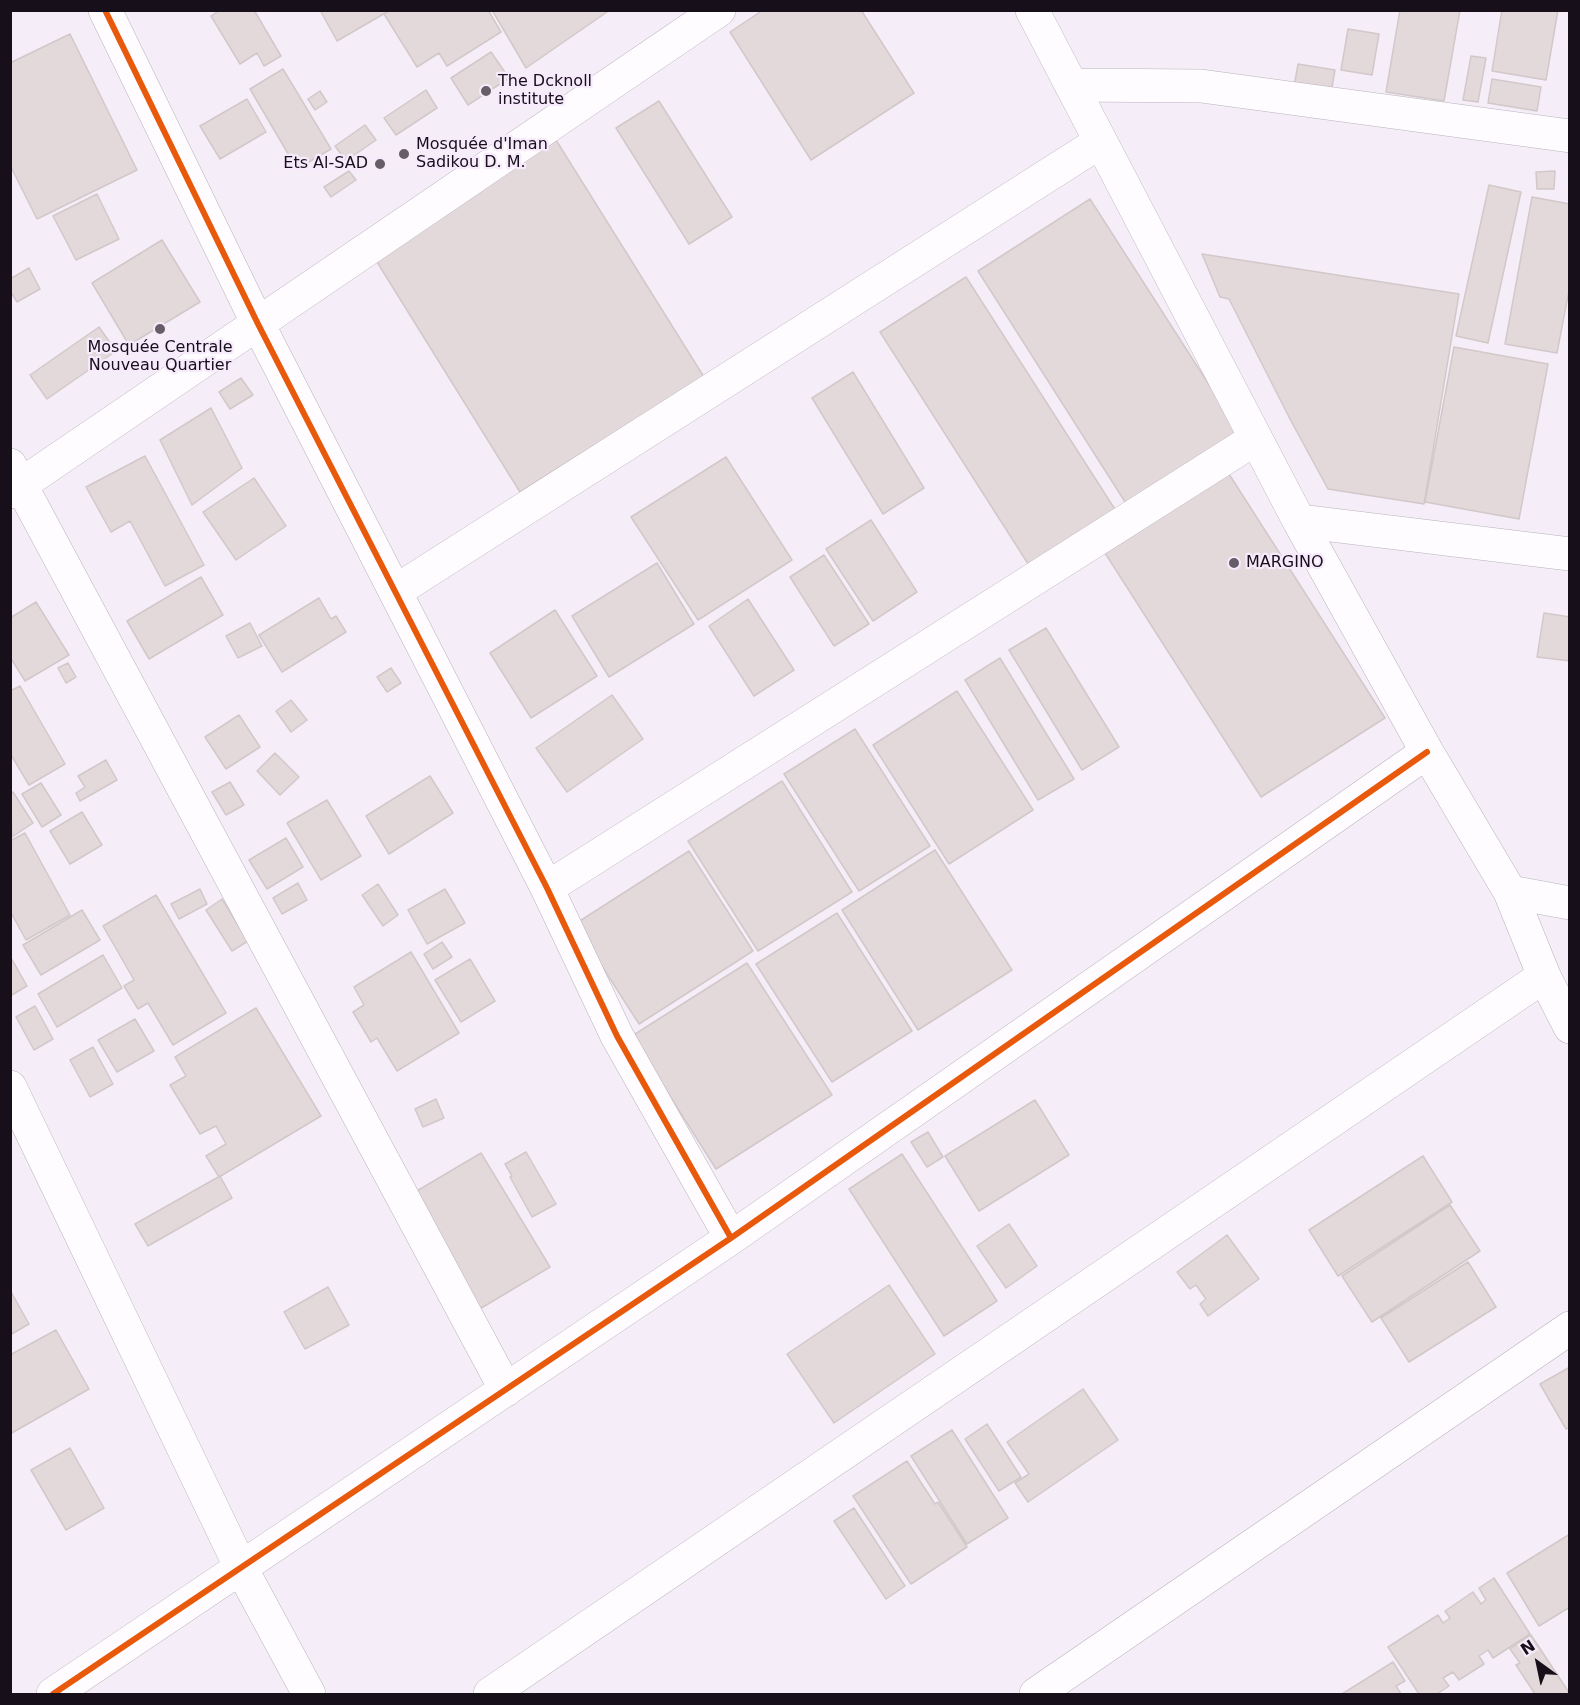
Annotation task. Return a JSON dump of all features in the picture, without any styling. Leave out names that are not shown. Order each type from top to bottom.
[{"type":"street","points":[[105,10],[258,324],[547,888],[617,1036],[731,1238]]},
{"type":"street","points":[[506,1390],[14,481],[258,324],[719,10]]},
{"type":"street","points":[[1032,10],[1299,521],[1427,752],[1510,891],[1544,976],[1569,1027]]},
{"type":"street","points":[[1071,85],[1201,86],[1569,136]]},
{"type":"street","points":[[396,591],[1100,142]]},
{"type":"street","points":[[547,888],[1255,439]]},
{"type":"street","points":[[1299,521],[1569,554]]},
{"type":"street","points":[[53,1695],[731,1238],[1427,752]]},
{"type":"street","points":[[1510,891],[1569,903]]},
{"type":"street","points":[[490,1695],[1544,976]]},
{"type":"street","points":[[10,1087],[241,1568],[309,1695]]},
{"type":"street","points":[[1036,1695],[1569,1328]]},
{"type":"building","points":[[220,10],[254,10],[281,56],[264,66],[257,53],[240,64],[211,16]]},
{"type":"building","points":[[320,10],[386,10],[387,12],[337,41]]},
{"type":"building","points":[[389,10],[488,10],[501,32],[447,66],[439,53],[417,67],[384,14]]},
{"type":"building","points":[[492,10],[610,10],[526,68]]},
{"type":"building","points":[[763,10],[861,10],[914,93],[811,160],[730,32]]},
{"type":"building","points":[[1400,10],[1460,10],[1444,101],[1386,92]]},
{"type":"building","points":[[1502,10],[1558,10],[1546,80],[1492,71]]},
{"type":"building","points":[[1348,29],[1379,34],[1372,75],[1341,70]]},
{"type":"building","points":[[70,34],[137,170],[37,219],[10,165],[10,63]]},
{"type":"building","points":[[491,52],[509,78],[468,105],[451,78]]},
{"type":"building","points":[[1471,56],[1486,58],[1478,102],[1463,100]]},
{"type":"building","points":[[1298,64],[1335,70],[1331,93],[1294,87]]},
{"type":"building","points":[[283,69],[331,149],[297,169],[250,89]]},
{"type":"building","points":[[1492,79],[1541,87],[1537,111],[1488,103]]},
{"type":"building","points":[[426,90],[437,108],[396,135],[384,118]]},
{"type":"building","points":[[320,91],[327,102],[315,110],[308,99]]},
{"type":"building","points":[[247,99],[266,132],[220,159],[200,126]]},
{"type":"building","points":[[659,101],[732,217],[689,244],[616,128]]},
{"type":"building","points":[[365,125],[376,140],[346,161],[335,146]]},
{"type":"building","points":[[556,140],[704,377],[520,492],[372,254]]},
{"type":"building","points":[[349,171],[356,180],[331,197],[324,187]]},
{"type":"building","points":[[1555,171],[1554,189],[1537,189],[1536,172]]},
{"type":"building","points":[[1489,185],[1521,192],[1488,343],[1456,336]]},
{"type":"building","points":[[97,194],[119,239],[76,260],[53,216]]},
{"type":"building","points":[[1532,197],[1570,204],[1570,285],[1557,353],[1505,344]]},
{"type":"building","points":[[1090,199],[1240,433],[1127,505],[978,271]]},
{"type":"building","points":[[162,240],[200,302],[129,345],[92,283]]},
{"type":"building","points":[[1202,254],[1459,294],[1424,504],[1328,489],[1229,299],[1220,297]]},
{"type":"building","points":[[29,268],[40,289],[17,302],[10,291],[10,279]]},
{"type":"building","points":[[966,277],[1118,514],[1032,570],[880,332]]},
{"type":"building","points":[[99,327],[116,351],[47,399],[30,375]]},
{"type":"building","points":[[1454,347],[1548,364],[1519,519],[1425,502]]},
{"type":"building","points":[[853,372],[924,488],[883,514],[812,398]]},
{"type":"building","points":[[241,378],[253,395],[230,409],[219,392]]},
{"type":"building","points":[[211,408],[242,468],[192,505],[160,440]]},
{"type":"building","points":[[145,456],[204,565],[165,586],[130,521],[111,532],[86,487]]},
{"type":"building","points":[[726,457],[792,560],[698,620],[631,517]]},
{"type":"building","points":[[1229,474],[1385,718],[1261,797],[1105,553]]},
{"type":"building","points":[[254,478],[286,526],[236,560],[203,512]]},
{"type":"building","points":[[871,520],[917,592],[873,621],[826,549]]},
{"type":"building","points":[[824,555],[869,624],[834,646],[790,577]]},
{"type":"building","points":[[657,563],[694,624],[609,677],[572,616]]},
{"type":"building","points":[[201,577],[223,615],[149,659],[127,621]]},
{"type":"building","points":[[319,598],[331,619],[336,616],[346,632],[282,672],[259,635]]},
{"type":"building","points":[[748,599],[794,670],[754,696],[709,626]]},
{"type":"building","points":[[36,602],[69,655],[25,681],[10,657],[10,618]]},
{"type":"building","points":[[555,610],[597,676],[531,718],[490,653]]},
{"type":"building","points":[[1544,613],[1570,617],[1570,661],[1537,657]]},
{"type":"building","points":[[250,623],[262,646],[238,658],[226,636]]},
{"type":"building","points":[[1046,628],[1119,747],[1082,770],[1009,650]]},
{"type":"building","points":[[1000,658],[1074,779],[1038,800],[965,680]]},
{"type":"building","points":[[68,663],[76,677],[66,683],[58,668]]},
{"type":"building","points":[[391,668],[401,683],[387,692],[377,677]]},
{"type":"building","points":[[20,686],[65,764],[29,785],[10,753],[10,691]]},
{"type":"building","points":[[957,691],[1033,810],[949,864],[873,745]]},
{"type":"building","points":[[612,695],[643,739],[567,792],[536,748]]},
{"type":"building","points":[[291,700],[307,720],[291,732],[276,711]]},
{"type":"building","points":[[239,715],[260,747],[226,769],[205,737]]},
{"type":"building","points":[[855,729],[930,846],[859,891],[784,774]]},
{"type":"building","points":[[275,753],[299,777],[280,795],[257,771]]},
{"type":"building","points":[[106,760],[117,780],[80,801],[76,793],[85,787],[78,776]]},
{"type":"building","points":[[430,776],[453,813],[389,854],[366,816]]},
{"type":"building","points":[[782,781],[852,892],[758,951],[688,841]]},
{"type":"building","points":[[230,782],[244,805],[226,815],[212,792]]},
{"type":"building","points":[[41,783],[61,815],[42,827],[22,794]]},
{"type":"building","points":[[13,792],[33,823],[12,837],[10,794]]},
{"type":"building","points":[[327,800],[361,856],[321,880],[287,823]]},
{"type":"building","points":[[82,812],[102,845],[70,864],[50,831]]},
{"type":"building","points":[[25,833],[70,915],[26,940],[10,911],[10,841]]},
{"type":"building","points":[[286,838],[303,867],[267,889],[249,860]]},
{"type":"building","points":[[935,850],[1012,970],[918,1030],[842,910]]},
{"type":"building","points":[[689,851],[753,951],[639,1024],[575,924]]},
{"type":"building","points":[[298,883],[307,900],[282,914],[273,898]]},
{"type":"building","points":[[378,884],[398,915],[383,926],[362,895]]},
{"type":"building","points":[[200,889],[207,904],[179,919],[171,904]]},
{"type":"building","points":[[445,889],[465,923],[427,944],[408,910]]},
{"type":"building","points":[[156,895],[226,1013],[173,1045],[148,1003],[138,1009],[124,986],[134,980],[103,926]]},
{"type":"building","points":[[222,899],[248,941],[232,951],[206,910]]},
{"type":"building","points":[[82,910],[100,940],[41,975],[23,945]]},
{"type":"building","points":[[837,913],[912,1031],[832,1082],[756,964]]},
{"type":"building","points":[[442,942],[452,957],[433,969],[424,954]]},
{"type":"building","points":[[411,952],[459,1033],[397,1071],[377,1038],[371,1042],[353,1012],[364,1005],[354,987]]},
{"type":"building","points":[[103,955],[122,988],[57,1027],[38,994]]},
{"type":"building","points":[[10,956],[27,986],[10,996]]},
{"type":"building","points":[[470,959],[495,1001],[461,1022],[435,980]]},
{"type":"building","points":[[747,963],[832,1095],[716,1169],[632,1036]]},
{"type":"building","points":[[35,1006],[53,1039],[34,1050],[16,1017]]},
{"type":"building","points":[[256,1008],[321,1116],[219,1177],[206,1156],[226,1144],[216,1126],[200,1134],[170,1085],[186,1076],[175,1057]]},
{"type":"building","points":[[135,1019],[154,1051],[117,1072],[98,1040]]},
{"type":"building","points":[[93,1047],[113,1084],[90,1097],[70,1060]]},
{"type":"building","points":[[436,1099],[444,1118],[423,1127],[415,1109]]},
{"type":"building","points":[[1035,1100],[1069,1155],[979,1211],[945,1156]]},
{"type":"building","points":[[928,1132],[943,1157],[927,1167],[911,1142]]},
{"type":"building","points":[[526,1152],[556,1204],[532,1217],[505,1164]]},
{"type":"building","points":[[481,1153],[550,1267],[478,1310],[410,1195]]},
{"type":"building","points":[[902,1154],[997,1301],[944,1336],[849,1189]]},
{"type":"building","points":[[1423,1156],[1452,1202],[1338,1276],[1309,1230]]},
{"type":"building","points":[[220,1176],[232,1198],[148,1246],[135,1224]]},
{"type":"building","points":[[1450,1205],[1480,1251],[1372,1322],[1342,1276]]},
{"type":"building","points":[[1009,1224],[1037,1266],[1006,1288],[977,1246]]},
{"type":"building","points":[[1227,1235],[1259,1279],[1208,1316],[1200,1304],[1206,1299],[1196,1285],[1190,1289],[1177,1272]]},
{"type":"building","points":[[1468,1262],[1496,1307],[1409,1362],[1381,1318]]},
{"type":"building","points":[[889,1285],[935,1354],[834,1423],[787,1354]]},
{"type":"building","points":[[328,1287],[349,1325],[305,1349],[284,1312]]},
{"type":"building","points":[[10,1290],[29,1324],[10,1335]]},
{"type":"building","points":[[56,1330],[89,1389],[10,1434],[10,1355]]},
{"type":"building","points":[[1570,1367],[1570,1427],[1566,1429],[1540,1384]]},
{"type":"building","points":[[1083,1389],[1118,1440],[1028,1502],[1015,1483],[1029,1474],[1007,1442]]},
{"type":"building","points":[[987,1424],[1021,1477],[999,1491],[965,1439]]},
{"type":"building","points":[[952,1430],[1008,1518],[967,1544],[911,1456]]},
{"type":"building","points":[[70,1448],[104,1508],[66,1530],[31,1470]]},
{"type":"building","points":[[907,1461],[935,1504],[938,1502],[967,1547],[911,1584],[853,1496]]},
{"type":"building","points":[[854,1508],[905,1586],[886,1599],[834,1521]]},
{"type":"building","points":[[1570,1534],[1570,1607],[1539,1626],[1507,1573]]},
{"type":"building","points":[[1494,1578],[1530,1634],[1493,1658],[1488,1650],[1479,1656],[1484,1664],[1459,1680],[1453,1672],[1443,1678],[1449,1686],[1437,1694],[1419,1694],[1388,1647],[1438,1615],[1443,1623],[1450,1618],[1445,1611],[1473,1592],[1481,1604],[1486,1600],[1479,1588]]},
{"type":"building","points":[[1531,1635],[1570,1694],[1535,1694],[1516,1665],[1520,1663],[1510,1649]]},
{"type":"building","points":[[1393,1662],[1405,1681],[1396,1686],[1401,1694],[1342,1694]]},
{"type":"cycle path","points":[[105,10],[258,324],[547,888],[617,1036],[731,1238]]},
{"type":"cycle path","points":[[53,1694],[731,1238],[1427,752]]},
{"type":"place","name":"The Dcknoll institute","points":[[486,91]]},
{"type":"place","name":"Mosquée d'Iman Sadikou D. M.","points":[[404,154]]},
{"type":"place","name":"Ets Al-SAD","points":[[380,164]]},
{"type":"place","name":"Mosquée Centrale Nouveau Quartier","points":[[160,329]]},
{"type":"place","name":"MARGINO","points":[[1234,563]]}]
